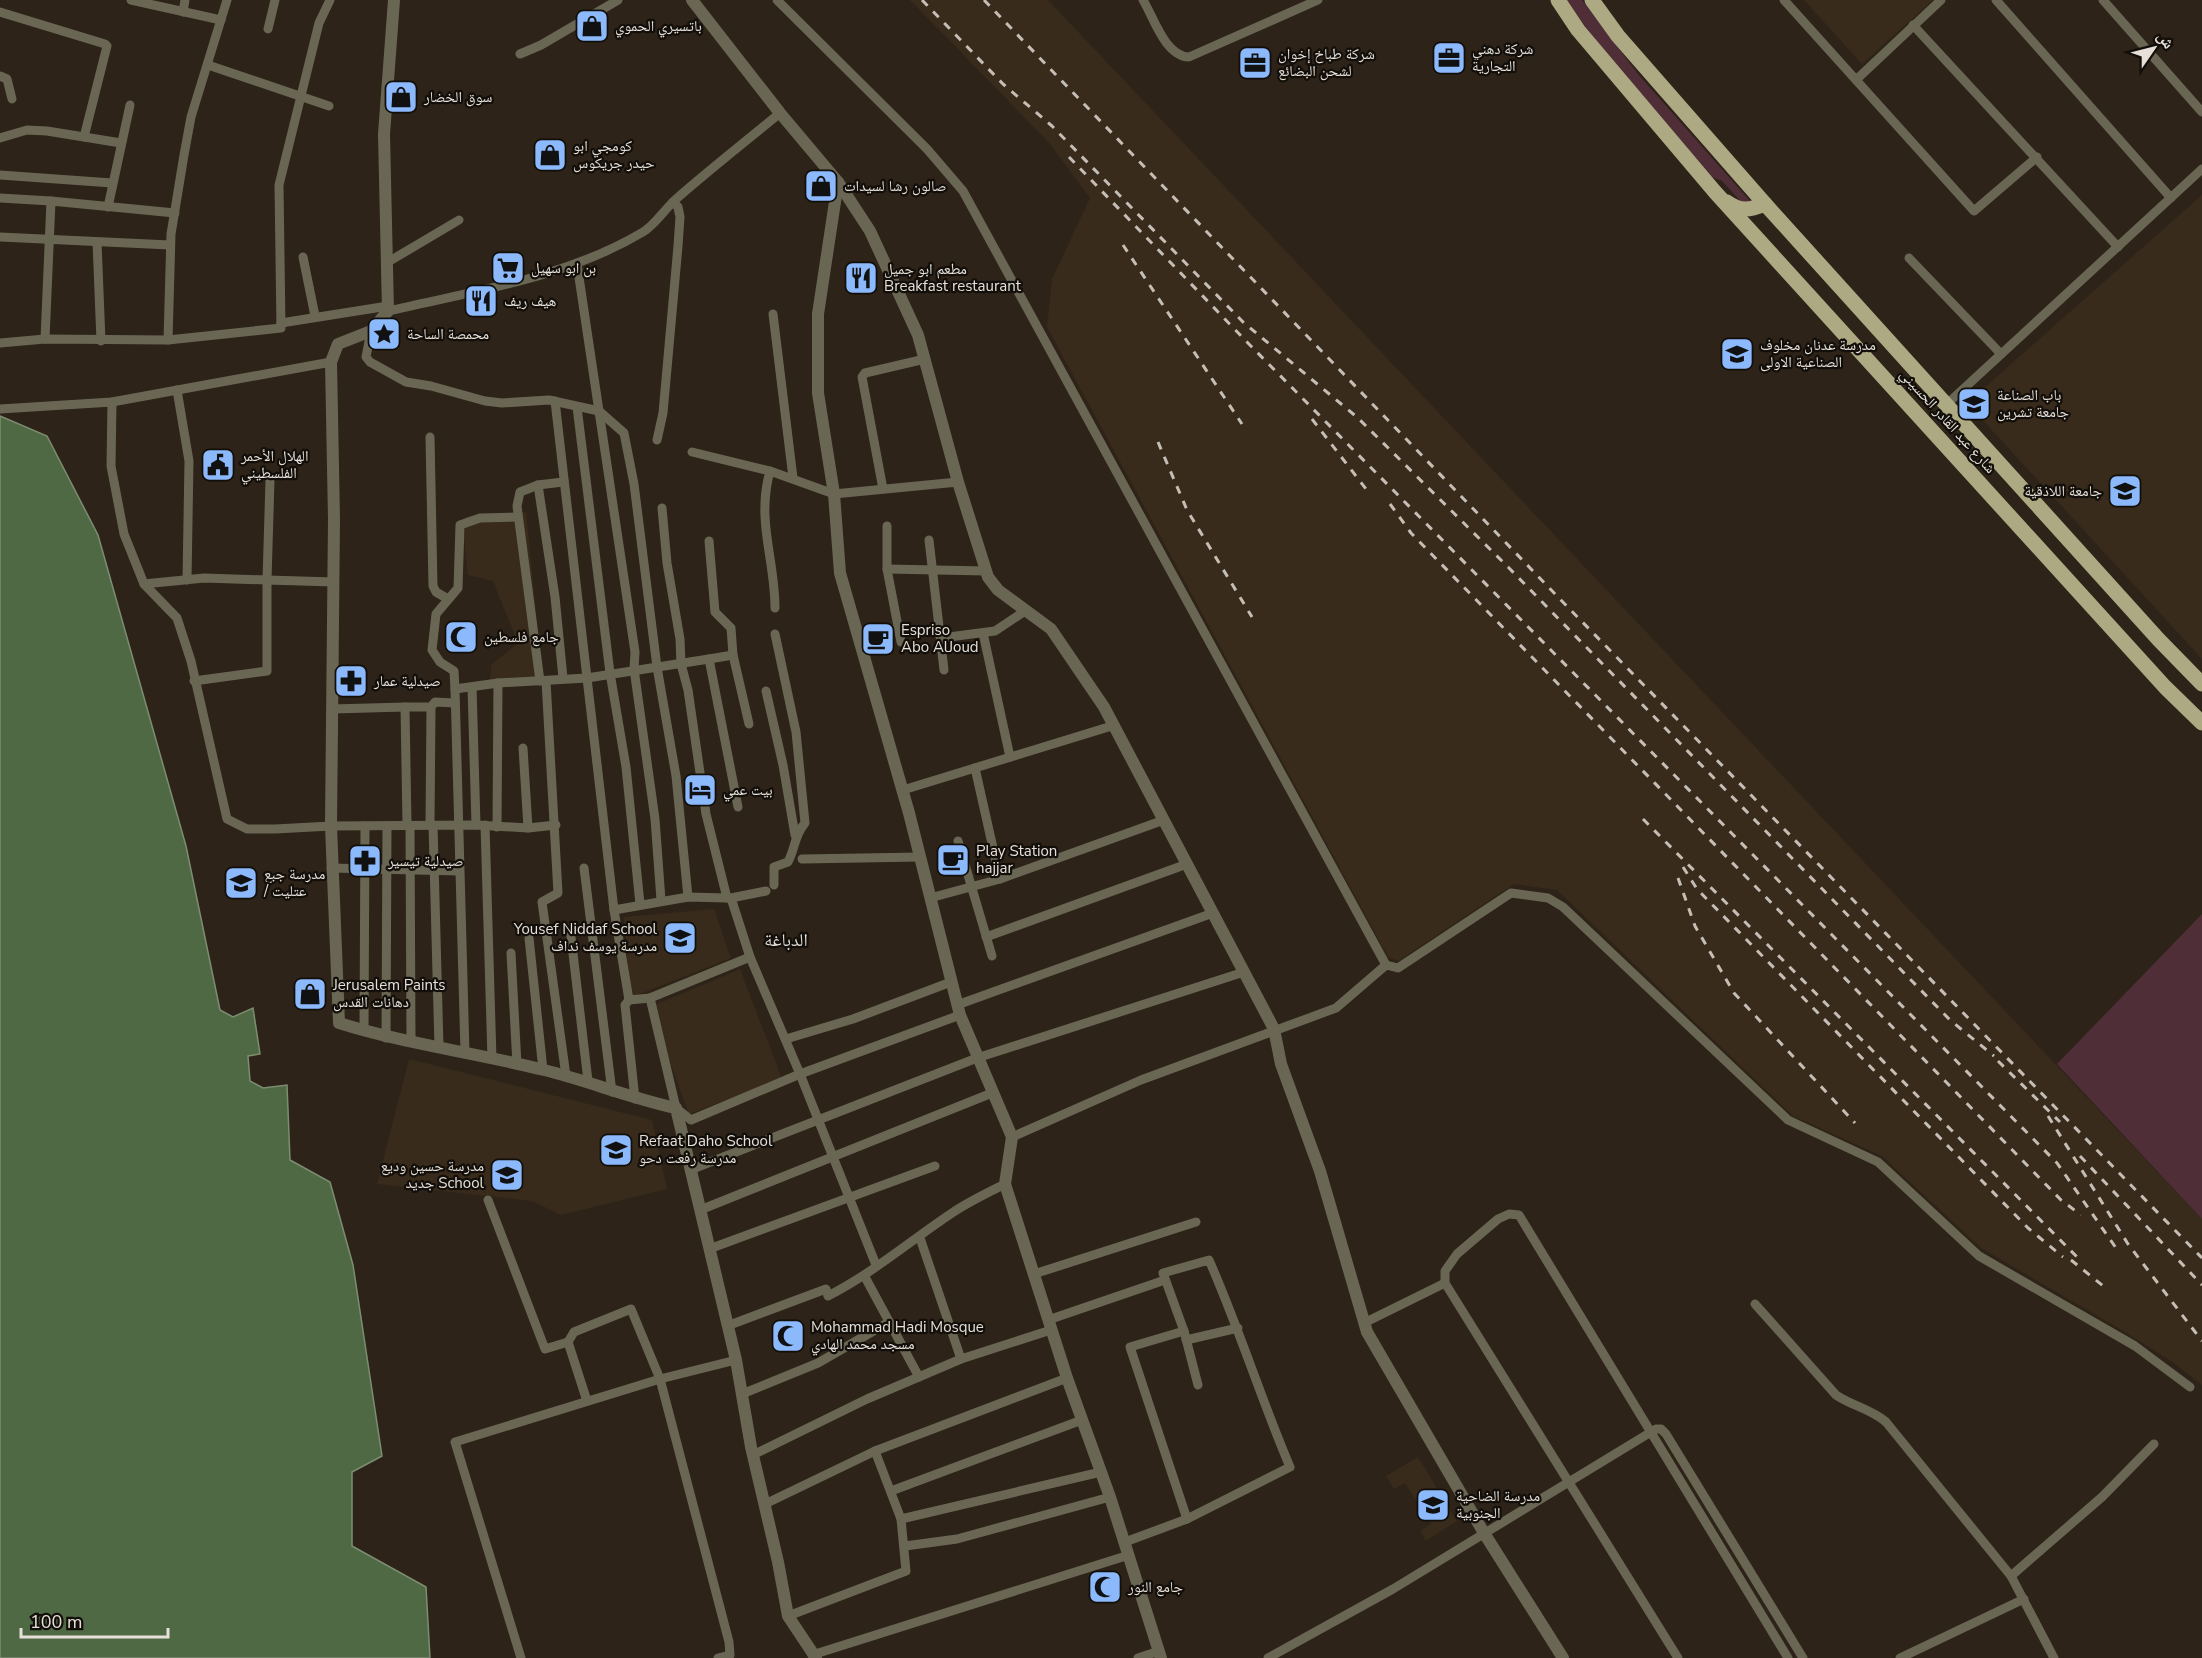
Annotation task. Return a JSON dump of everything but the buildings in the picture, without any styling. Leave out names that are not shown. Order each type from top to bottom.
[{"type":"main road","name":"شارع عبد القادر الحسيني","points":[[1558,0],[1578,30],[1715,192],[2165,687],[2202,723]]},
{"type":"main road","name":"شارع عبد القادر الحسيني","points":[[1592,0],[1618,36],[1766,204],[2159,640],[2202,684]]},
{"type":"main road","points":[[1715,192],[1737,209],[1751,210],[1766,204]]},
{"type":"street","points":[[131,0],[221,20]]},
{"type":"street","points":[[183,12],[185,0]]},
{"type":"street","points":[[168,340],[170,245],[174,213],[190,122],[227,0]]},
{"type":"street","points":[[268,29],[274,0]]},
{"type":"street","points":[[0,343],[45,339],[168,340],[281,328],[279,185],[319,23],[330,0]]},
{"type":"street","points":[[394,0],[384,134],[388,308],[371,332],[366,357],[370,362],[406,382],[431,386],[485,401],[555,401],[598,411],[624,433],[639,514],[657,667],[676,776],[688,897]]},
{"type":"street","points":[[520,54],[541,45],[618,0]]},
{"type":"street","points":[[692,0],[780,113],[838,182],[870,231],[918,335],[958,482],[986,571],[998,590],[1043,622],[1058,637],[1115,725],[1274,1029],[1281,1064],[1320,1171],[1367,1332],[1484,1533],[1563,1658]]},
{"type":"street","points":[[777,0],[927,149],[963,191],[1386,965],[1398,968],[1511,892],[1548,898],[1563,907],[1788,1119],[1878,1162],[1978,1256],[2135,1346],[2190,1387]]},
{"type":"street","points":[[1143,0],[1172,50],[1189,57],[1318,0]]},
{"type":"street","points":[[1785,0],[1974,211],[2037,157]]},
{"type":"street","points":[[1857,79],[1941,0]]},
{"type":"street","points":[[1996,0],[2170,198]]},
{"type":"street","points":[[2103,0],[2202,112]]},
{"type":"street","points":[[0,12],[107,46],[84,137]]},
{"type":"street","points":[[1913,25],[2118,247]]},
{"type":"street","points":[[208,65],[329,106]]},
{"type":"street","points":[[0,76],[7,79],[12,99]]},
{"type":"street","points":[[108,207],[130,105]]},
{"type":"street","points":[[281,323],[315,316],[388,308],[524,280],[578,264],[646,231],[673,202],[780,113]]},
{"type":"street","points":[[0,138],[27,130],[120,143]]},
{"type":"street","points":[[1947,404],[2202,170]]},
{"type":"street","points":[[0,176],[112,183]]},
{"type":"street","points":[[838,182],[818,325],[818,393],[834,494],[840,573],[903,790],[958,1010],[1012,1137],[1005,1184],[1067,1378],[1110,1497],[1160,1654],[1137,1658]]},
{"type":"street","points":[[0,198],[174,213]]},
{"type":"street","points":[[45,339],[51,201]]},
{"type":"street","points":[[657,440],[663,413],[680,217],[678,207],[673,202]]},
{"type":"street","points":[[388,262],[459,220]]},
{"type":"street","points":[[0,237],[170,245]]},
{"type":"street","points":[[97,242],[101,340]]},
{"type":"street","points":[[303,257],[315,316]]},
{"type":"street","points":[[1909,258],[2001,354]]},
{"type":"street","points":[[578,264],[635,652],[634,669],[655,819],[661,900]]},
{"type":"street","points":[[773,314],[794,478]]},
{"type":"street","points":[[371,332],[338,344],[331,362],[334,582],[331,826],[339,1023],[386,1038],[439,1047],[588,1081],[612,1092],[676,1108],[691,1120],[958,1010],[1213,913]]},
{"type":"street","points":[[883,489],[862,377],[865,373],[894,365],[925,360]]},
{"type":"street","points":[[0,409],[112,402],[331,362]]},
{"type":"street","points":[[177,390],[189,461],[187,580]]},
{"type":"street","points":[[555,401],[614,910],[629,1000]]},
{"type":"street","points":[[112,402],[111,466],[124,534],[144,584],[177,618],[191,661],[227,819],[247,828],[408,825],[481,825],[528,828],[556,825]]},
{"type":"street","points":[[577,407],[610,673],[626,767],[640,904]]},
{"type":"street","points":[[430,438],[433,586],[436,592],[447,599]]},
{"type":"street","points":[[692,452],[794,478],[834,494],[958,482]]},
{"type":"street","points":[[770,471],[764,494],[764,519],[776,608]]},
{"type":"street","points":[[194,681],[267,672],[270,480]]},
{"type":"street","points":[[563,482],[538,485],[520,492],[518,517],[543,681],[556,825],[558,893],[542,902],[567,1076]]},
{"type":"street","points":[[538,485],[558,620],[563,678]]},
{"type":"street","points":[[662,508],[667,562],[680,639],[681,664],[688,690],[706,814],[729,898],[750,957],[786,1039],[876,1265]]},
{"type":"street","points":[[465,1053],[456,689],[454,671],[440,662],[432,650],[434,622],[447,599],[458,588],[460,525],[480,518],[518,517]]},
{"type":"street","points":[[887,526],[887,569],[901,642]]},
{"type":"street","points":[[929,540],[944,670]]},
{"type":"street","points":[[709,541],[715,612],[717,617],[729,624],[733,655],[749,724]]},
{"type":"street","points":[[887,569],[986,571]]},
{"type":"street","points":[[144,584],[187,580],[334,582]]},
{"type":"street","points":[[941,638],[995,631],[1025,611]]},
{"type":"street","points":[[982,633],[1010,757]]},
{"type":"street","points":[[775,634],[796,732],[806,823],[795,834]]},
{"type":"street","points":[[456,689],[498,683],[587,678],[733,655]]},
{"type":"street","points":[[709,659],[738,807]]},
{"type":"street","points":[[497,827],[498,683]]},
{"type":"street","points":[[472,687],[492,1059]]},
{"type":"street","points":[[614,910],[688,897],[729,898],[770,888],[774,867],[788,862],[794,849],[795,834],[783,765],[766,691]]},
{"type":"street","points":[[439,1047],[431,825],[431,707],[435,702],[455,703]]},
{"type":"street","points":[[405,707],[411,1042]]},
{"type":"street","points":[[332,709],[431,707]]},
{"type":"street","points":[[903,790],[1115,725]]},
{"type":"street","points":[[524,748],[528,828]]},
{"type":"street","points":[[975,768],[1000,879]]},
{"type":"street","points":[[930,898],[1000,879],[1164,820]]},
{"type":"street","points":[[364,1030],[365,826]]},
{"type":"street","points":[[386,1038],[387,826]]},
{"type":"street","points":[[958,841],[992,956]]},
{"type":"street","points":[[802,859],[920,857]]},
{"type":"street","points":[[986,937],[1187,864]]},
{"type":"street","points":[[332,868],[459,871]]},
{"type":"street","points":[[584,868],[612,1092]]},
{"type":"street","points":[[570,928],[588,1081]]},
{"type":"street","points":[[529,938],[543,1070]]},
{"type":"street","points":[[511,953],[517,1065]]},
{"type":"street","points":[[636,1099],[625,1005],[629,1000],[650,998],[750,957]]},
{"type":"street","points":[[1012,1137],[1141,1080],[1336,1008],[1386,965]]},
{"type":"street","points":[[690,1170],[977,1058],[1244,972]]},
{"type":"street","points":[[786,1039],[853,1019],[951,982]]},
{"type":"street","points":[[650,998],[736,1360],[753,1455],[788,1616],[814,1657],[1129,1555]]},
{"type":"street","points":[[700,1210],[992,1093]]},
{"type":"street","points":[[709,1249],[935,1166]]},
{"type":"street","points":[[727,1326],[826,1289],[828,1296],[865,1277],[876,1265],[920,1238],[952,1213],[1005,1184]]},
{"type":"street","points":[[488,1200],[545,1349],[568,1342],[574,1332],[631,1309],[660,1379],[729,1642],[730,1655],[718,1658]]},
{"type":"street","points":[[1678,1658],[1445,1282],[1450,1261],[1498,1219],[1509,1214],[1519,1215],[1788,1658]]},
{"type":"street","points":[[1034,1274],[1196,1222]]},
{"type":"street","points":[[920,1238],[961,1359]]},
{"type":"street","points":[[1125,1542],[1187,1519],[1290,1467],[1258,1392],[1238,1328],[1209,1260],[1163,1273],[1185,1336],[1198,1385]]},
{"type":"street","points":[[865,1277],[919,1377]]},
{"type":"street","points":[[753,1455],[867,1399],[961,1359],[1165,1280]]},
{"type":"street","points":[[1364,1323],[1445,1282]]},
{"type":"street","points":[[1755,1304],[1836,1395],[1848,1403],[1875,1413],[1886,1422],[2011,1576],[2054,1658]]},
{"type":"street","points":[[742,1394],[818,1363],[889,1322]]},
{"type":"street","points":[[1187,1519],[1130,1347],[1238,1328]]},
{"type":"street","points":[[568,1342],[587,1401]]},
{"type":"street","points":[[521,1658],[455,1442],[660,1379],[736,1360]]},
{"type":"street","points":[[765,1504],[875,1451],[1067,1378]]},
{"type":"street","points":[[891,1491],[1082,1420]]},
{"type":"street","points":[[1268,1658],[1393,1589],[1651,1432],[1661,1429],[1803,1658]]},
{"type":"street","points":[[2011,1576],[2102,1497],[2154,1444]]},
{"type":"street","points":[[788,1616],[906,1571],[901,1519],[875,1451]]},
{"type":"street","points":[[901,1519],[1101,1472]]},
{"type":"street","points":[[905,1546],[957,1539],[1110,1497]]},
{"type":"street","points":[[1900,1658],[2024,1599]]},
{"type":"shaded area","points":[[910,0],[1048,0],[2202,1219],[2202,1385],[2171,1361],[2120,1329],[1981,1248],[1882,1156],[1793,1116],[1557,890],[1514,884],[1398,961],[1388,957],[1047,327],[1052,279],[1090,198],[1050,144]]},
{"type":"shaded area","points":[[1567,0],[1582,0],[1638,74],[1750,201],[1745,206],[1722,181],[1712,177],[1637,91],[1600,47]]},
{"type":"shaded area","points":[[1804,0],[1933,0],[1862,64]]},
{"type":"shaded area","name":"جامعة اللاذقية","points":[[2202,195],[2202,659],[1967,403]]},
{"type":"shaded area","points":[[0,416],[47,436],[98,535],[186,846],[220,1010],[233,1017],[253,1008],[260,1054],[248,1056],[250,1081],[263,1088],[287,1085],[290,1160],[330,1182],[353,1265],[382,1456],[352,1472],[352,1546],[426,1587],[430,1658],[0,1658]]},
{"type":"shaded area","points":[[526,512],[543,682],[490,682],[491,665],[518,643],[493,581],[468,575],[464,538],[466,517]]},
{"type":"shaded area","points":[[714,909],[731,958],[630,998],[624,917]]},
{"type":"shaded area","points":[[2202,914],[2202,1219],[2057,1064]]},
{"type":"shaded area","points":[[740,969],[782,1079],[689,1114],[650,1007]]},
{"type":"shaded area","points":[[409,1059],[652,1120],[667,1189],[561,1215],[532,1201],[377,1184]]},
{"type":"shaded area","name":"مدرسة الضاحية الجنوبية","points":[[1418,1457],[1457,1521],[1426,1541],[1420,1531],[1431,1524],[1405,1483],[1394,1489],[1386,1476]]},
{"type":"railway","points":[[922,0],[1003,84],[1052,126],[1243,322],[1358,418],[1509,568],[1950,1020],[1994,1056]]},
{"type":"railway","points":[[984,0],[1558,597],[2202,1258]]},
{"type":"railway","points":[[1069,157],[1246,341],[2057,1163],[2116,1248]]},
{"type":"railway","points":[[1123,245],[1242,424]]},
{"type":"railway","points":[[1312,419],[1366,489]]},
{"type":"railway","points":[[1158,442],[1187,510],[1252,617]]},
{"type":"railway","points":[[1390,504],[1411,533],[2061,1200],[2081,1215]]},
{"type":"railway","points":[[1643,819],[2082,1262]]},
{"type":"railway","points":[[1683,867],[1697,889],[2028,1228],[2063,1257]]},
{"type":"railway","points":[[1678,878],[1695,926],[1734,993],[1855,1123]]},
{"type":"railway","points":[[1998,1061],[2060,1122]]},
{"type":"railway","points":[[2048,1116],[2128,1244],[2202,1341]]},
{"type":"railway","points":[[2080,1156],[2202,1285]]},
{"type":"railway","points":[[2071,1260],[2107,1289]]},
{"type":"place","name":"باتسيري الحموي","points":[[592,26]]},
{"type":"place","name":"شركة دهني التجارية","points":[[1449,58]]},
{"type":"place","name":"شركة طباخ إخوان لشحن البضائع","points":[[1255,63]]},
{"type":"place","name":"سوق الخضار","points":[[401,97]]},
{"type":"place","name":"كومجي ابو حيدر جريكوس","points":[[550,155]]},
{"type":"place","name":"صالون رشا لسيدات","points":[[821,186]]},
{"type":"place","name":"بن ابو سهيل","points":[[508,268]]},
{"type":"place","name":"مطعم ابو جميل Breakfast restaurant","points":[[861,278]]},
{"type":"place","name":"هيف ريف","points":[[481,301]]},
{"type":"place","name":"محمصة الساحة","points":[[384,334]]},
{"type":"place","name":"مدرسة عدنان مخلوف الصناعية الاولى","points":[[1737,354]]},
{"type":"place","name":"باب الصناعة جامعة تشرين","points":[[1974,404]]},
{"type":"place","name":"الهلال الأحمر الفلسطيني","points":[[218,465]]},
{"type":"place","name":"جامعة اللاذقية","points":[[2125,491]]},
{"type":"place","name":"جامع فلسطين","points":[[461,637]]},
{"type":"place","name":"Espriso Abo AlJoud","points":[[878,639]]},
{"type":"place","name":"صيدلية عمار","points":[[351,681]]},
{"type":"place","name":"بيت عمي","points":[[700,790]]},
{"type":"place","name":"Play Station hajjar","points":[[953,860]]},
{"type":"place","name":"صيدلية تيسير","points":[[365,861]]},
{"type":"place","name":"مدرسة جبع / عتليت","points":[[241,883]]},
{"type":"place","name":"Yousef Niddaf School مدرسة يوسف نداف","points":[[680,938]]},
{"type":"place","name":"Jerusalem Paints دهانات القدس","points":[[310,994]]},
{"type":"place","name":"Refaat Daho School مدرسة رفعت دحو","points":[[616,1150]]},
{"type":"place","name":"مدرسة حسين وديع جديد School","points":[[507,1175]]},
{"type":"place","name":"Mohammad Hadi Mosque مسجد محمد الهادي","points":[[788,1336]]},
{"type":"place","name":"مدرسة الضاحية الجنوبية","points":[[1433,1505]]},
{"type":"place","name":"جامع النور","points":[[1105,1587]]},
{"type":"district","name":"الدباغة","points":[[786,940]]}]
